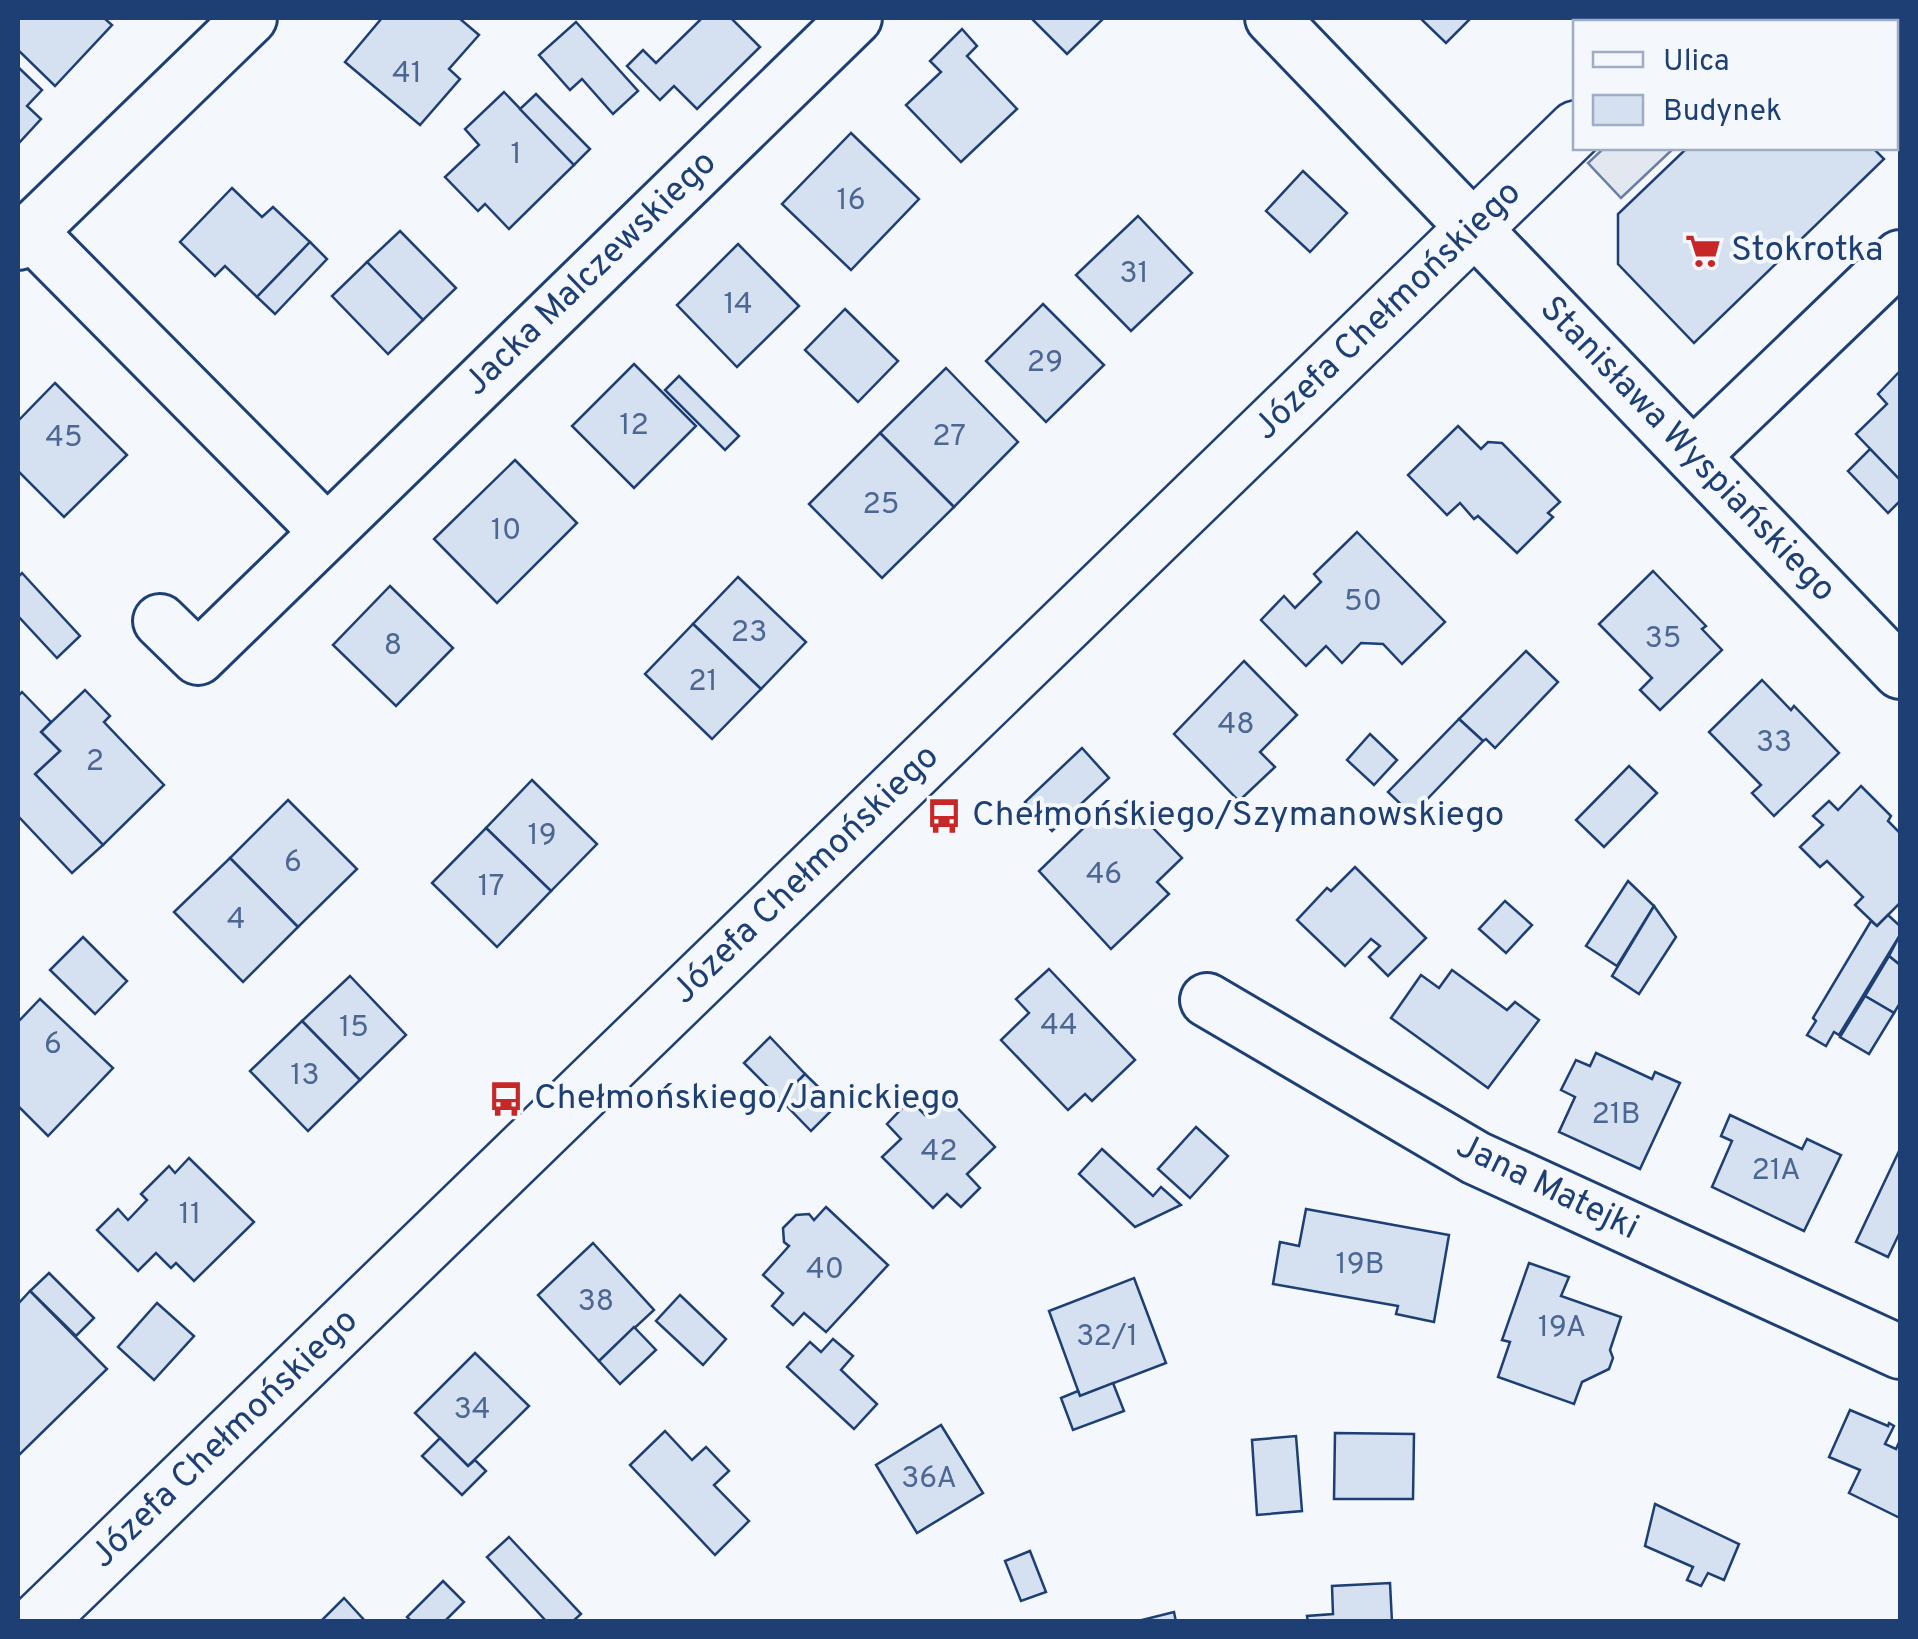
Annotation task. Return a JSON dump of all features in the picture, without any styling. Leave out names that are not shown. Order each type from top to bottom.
[{"type":"street","points":[[250,18],[24,237],[326,531]]},
{"type":"street","name":"Jacka Malczewskiego","points":[[160,621],[198,658],[855,18]]},
{"type":"street","points":[[1272,18],[1473,228]]},
{"type":"street","name":"Józefa Chełmońskiego","points":[[37,1622],[1573,132]]},
{"type":"street","name":"Stanisława Wyspiańskiego","points":[[1473,228],[1900,672]]},
{"type":"street","points":[[1693,456],[1900,256]]},
{"type":"street","name":"Jana Matejki","points":[[1206,1000],[1476,1158],[1900,1352]]},
{"type":"shaded area","points":[[1602,150],[1672,150],[1621,198],[1588,163]]},
{"type":"building","points":[[18,18],[104,18],[112,25],[55,86],[18,50]]},
{"type":"building","points":[[382,18],[459,18],[479,35],[449,69],[460,79],[420,125],[345,62]]},
{"type":"building","points":[[702,18],[731,18],[760,47],[697,109],[674,86],[660,100],[627,66],[643,50],[656,63]]},
{"type":"building","points":[[1031,18],[1104,18],[1067,54]]},
{"type":"building","points":[[1420,18],[1471,18],[1446,43]]},
{"type":"building","points":[[1900,18],[1898,122],[1898,20],[1864,20]]},
{"type":"building","points":[[576,22],[638,91],[613,114],[582,79],[570,90],[539,55]]},
{"type":"building","points":[[962,29],[977,46],[967,56],[1017,109],[961,162],[906,105],[941,72],[930,61]]},
{"type":"building","points":[[18,67],[42,90],[27,106],[41,119],[18,144]]},
{"type":"building","points":[[504,92],[574,165],[509,229],[485,204],[478,211],[445,177],[479,145],[465,129]]},
{"type":"building","points":[[536,94],[590,149],[574,165],[520,109]]},
{"type":"building","points":[[851,133],[919,199],[851,270],[782,204]]},
{"type":"building","name":"Stokrotka","points":[[1685,150],[1875,150],[1884,159],[1694,343],[1618,264],[1618,214]]},
{"type":"building","points":[[1303,171],[1347,213],[1310,252],[1266,211]]},
{"type":"building","points":[[232,188],[262,217],[273,207],[310,242],[257,297],[225,266],[215,276],[180,242]]},
{"type":"building","points":[[1138,216],[1192,273],[1131,331],[1076,275]]},
{"type":"building","points":[[400,231],[456,288],[423,320],[367,262]]},
{"type":"building","points":[[310,242],[327,259],[275,314],[257,297]]},
{"type":"building","points":[[738,244],[799,306],[737,367],[677,305]]},
{"type":"building","points":[[367,262],[423,320],[388,354],[332,296]]},
{"type":"building","points":[[1043,304],[1104,365],[1046,422],[986,361]]},
{"type":"building","points":[[845,309],[898,361],[858,402],[805,350]]},
{"type":"building","points":[[634,364],[696,426],[634,488],[572,426]]},
{"type":"building","points":[[946,368],[1018,442],[954,507],[880,433]]},
{"type":"building","points":[[1900,371],[1900,480],[1856,434],[1887,404],[1878,394]]},
{"type":"building","points":[[679,376],[739,436],[725,450],[665,390]]},
{"type":"building","points":[[55,383],[127,455],[64,517],[18,471],[18,421]]},
{"type":"building","points":[[1458,426],[1481,449],[1488,442],[1502,443],[1560,502],[1548,513],[1553,517],[1517,553],[1460,503],[1447,515],[1408,475]]},
{"type":"building","points":[[880,433],[954,507],[882,578],[809,504]]},
{"type":"building","points":[[1870,449],[1900,480],[1900,501],[1888,513],[1848,471]]},
{"type":"building","points":[[515,460],[577,523],[497,603],[434,539]]},
{"type":"building","points":[[1357,532],[1445,622],[1402,664],[1383,644],[1361,643],[1342,663],[1326,646],[1306,666],[1261,620],[1284,596],[1295,608],[1321,582],[1314,574]]},
{"type":"building","points":[[1653,571],[1706,626],[1702,629],[1722,650],[1660,710],[1640,690],[1652,678],[1599,624]]},
{"type":"building","points":[[22,573],[80,636],[57,658],[18,616],[18,577]]},
{"type":"building","points":[[738,577],[806,642],[761,689],[693,624]]},
{"type":"building","points":[[390,586],[453,648],[396,706],[333,645]]},
{"type":"building","points":[[693,624],[761,689],[712,739],[645,674]]},
{"type":"building","points":[[1526,651],[1558,682],[1495,748],[1459,719]]},
{"type":"building","points":[[1244,661],[1297,715],[1260,752],[1275,767],[1239,801],[1174,734]]},
{"type":"building","points":[[1762,680],[1791,710],[1794,706],[1839,753],[1774,816],[1752,793],[1761,785],[1709,732]]},
{"type":"building","points":[[85,690],[110,716],[104,722],[164,785],[103,845],[35,774],[60,751],[41,732]]},
{"type":"building","points":[[22,692],[51,722],[41,732],[60,751],[35,774],[103,845],[72,873],[18,816],[18,696]]},
{"type":"building","points":[[1459,719],[1483,741],[1412,815],[1388,792]]},
{"type":"building","points":[[1370,734],[1397,760],[1374,785],[1347,760]]},
{"type":"building","points":[[1082,748],[1109,778],[1052,831],[1025,802]]},
{"type":"building","points":[[1629,766],[1657,793],[1604,847],[1576,820]]},
{"type":"building","points":[[532,780],[597,844],[551,891],[486,828]]},
{"type":"building","points":[[1861,786],[1891,816],[1888,821],[1900,833],[1900,903],[1877,926],[1855,905],[1863,897],[1827,861],[1820,867],[1800,847],[1823,825],[1813,816],[1829,801],[1838,810]]},
{"type":"building","points":[[288,800],[357,869],[298,927],[230,858]]},
{"type":"building","points":[[1127,801],[1182,858],[1157,882],[1169,894],[1111,949],[1039,871],[1099,813],[1106,821]]},
{"type":"building","points":[[486,828],[551,891],[497,947],[432,883]]},
{"type":"building","points":[[230,858],[298,927],[243,982],[174,912]]},
{"type":"building","points":[[1355,867],[1426,938],[1388,976],[1369,957],[1380,946],[1371,939],[1345,966],[1297,920],[1327,888],[1331,891]]},
{"type":"building","points":[[1628,881],[1654,906],[1617,966],[1586,946]]},
{"type":"building","points":[[1505,901],[1532,925],[1506,953],[1479,929]]},
{"type":"building","points":[[1654,906],[1676,937],[1639,994],[1612,976]]},
{"type":"building","points":[[1888,915],[1900,926],[1900,935],[1839,1035],[1834,1032],[1826,1046],[1807,1035],[1816,1021],[1813,1018],[1871,921],[1877,926]]},
{"type":"building","points":[[1900,935],[1900,965],[1889,956]]},
{"type":"building","points":[[83,937],[127,981],[95,1014],[50,970]]},
{"type":"building","points":[[1889,956],[1900,965],[1900,1003],[1894,1013],[1865,996]]},
{"type":"building","points":[[1049,969],[1135,1060],[1092,1101],[1085,1094],[1068,1110],[1001,1040],[1029,1013],[1016,999]]},
{"type":"building","points":[[1452,970],[1507,1010],[1515,1002],[1539,1020],[1488,1088],[1391,1018],[1421,975],[1439,988]]},
{"type":"building","points":[[350,976],[406,1035],[360,1080],[302,1021]]},
{"type":"building","points":[[1865,996],[1894,1013],[1869,1054],[1840,1037]]},
{"type":"building","points":[[40,999],[113,1068],[48,1136],[18,1106],[18,1022]]},
{"type":"building","points":[[302,1021],[360,1080],[308,1131],[250,1071]]},
{"type":"building","points":[[770,1037],[805,1074],[780,1099],[744,1063]]},
{"type":"building","points":[[1596,1053],[1652,1079],[1655,1072],[1680,1083],[1640,1169],[1559,1132],[1575,1097],[1561,1090],[1576,1060],[1590,1066]]},
{"type":"building","points":[[805,1074],[837,1105],[811,1131],[780,1099]]},
{"type":"building","points":[[945,1095],[995,1147],[967,1174],[980,1188],[961,1207],[947,1194],[933,1208],[882,1157],[901,1139],[887,1124],[910,1100],[925,1115]]},
{"type":"building","points":[[1730,1115],[1802,1149],[1807,1139],[1841,1155],[1804,1231],[1712,1187],[1732,1141],[1721,1136]]},
{"type":"building","points":[[1196,1127],[1228,1156],[1190,1198],[1158,1169]]},
{"type":"building","points":[[1102,1149],[1153,1196],[1161,1187],[1181,1205],[1135,1227],[1079,1174]]},
{"type":"building","points":[[1900,1149],[1900,1232],[1888,1257],[1856,1242]]},
{"type":"building","points":[[189,1158],[254,1222],[194,1281],[176,1263],[171,1268],[156,1253],[138,1271],[97,1230],[118,1209],[128,1220],[147,1200],[141,1194],[169,1166],[175,1173]]},
{"type":"building","points":[[826,1207],[888,1265],[826,1332],[804,1313],[793,1325],[772,1306],[783,1293],[763,1275],[789,1246],[784,1242],[783,1228],[796,1215],[809,1214],[814,1220]]},
{"type":"building","points":[[1306,1209],[1449,1235],[1434,1322],[1396,1314],[1398,1306],[1273,1284],[1280,1242],[1299,1246]]},
{"type":"building","points":[[593,1243],[654,1310],[599,1361],[538,1295]]},
{"type":"building","points":[[1529,1263],[1569,1277],[1561,1296],[1621,1317],[1610,1350],[1613,1358],[1609,1369],[1582,1382],[1574,1404],[1498,1377],[1510,1342],[1502,1340]]},
{"type":"building","points":[[49,1273],[94,1318],[76,1336],[30,1291]]},
{"type":"building","points":[[1134,1278],[1166,1363],[1080,1396],[1049,1311]]},
{"type":"building","points":[[30,1291],[107,1369],[18,1456],[18,1304]]},
{"type":"building","points":[[680,1295],[726,1339],[703,1365],[656,1321]]},
{"type":"building","points":[[157,1303],[194,1336],[154,1380],[118,1347]]},
{"type":"building","points":[[634,1327],[656,1350],[620,1384],[599,1361]]},
{"type":"building","points":[[833,1339],[853,1356],[841,1370],[877,1404],[854,1429],[787,1367],[810,1342],[821,1352]]},
{"type":"building","points":[[475,1353],[529,1406],[468,1466],[415,1413]]},
{"type":"building","points":[[1113,1383],[1124,1411],[1073,1430],[1061,1398],[1078,1391],[1080,1396]]},
{"type":"building","points":[[1850,1410],[1894,1426],[1885,1444],[1896,1449],[1900,1440],[1900,1518],[1849,1493],[1860,1470],[1829,1457]]},
{"type":"building","points":[[941,1425],[983,1493],[917,1533],[876,1465]]},
{"type":"building","points":[[665,1431],[692,1460],[706,1447],[729,1471],[714,1485],[749,1521],[715,1555],[630,1465]]},
{"type":"building","points":[[1335,1433],[1414,1434],[1413,1499],[1334,1499]]},
{"type":"building","points":[[1296,1436],[1302,1511],[1257,1515],[1252,1440]]},
{"type":"building","points":[[440,1438],[468,1466],[475,1460],[486,1471],[462,1495],[422,1456]]},
{"type":"building","points":[[1655,1504],[1739,1544],[1724,1580],[1708,1573],[1701,1586],[1687,1580],[1693,1567],[1645,1546]]},
{"type":"building","points":[[509,1537],[581,1614],[572,1622],[547,1622],[487,1557]]},
{"type":"building","points":[[1030,1551],[1046,1592],[1021,1601],[1005,1561]]},
{"type":"building","points":[[443,1581],[464,1602],[444,1622],[412,1622],[407,1617]]},
{"type":"building","points":[[1390,1583],[1392,1622],[1308,1622],[1307,1616],[1333,1614],[1332,1586]]},
{"type":"building","points":[[344,1598],[366,1622],[320,1622]]},
{"type":"building","points":[[1174,1612],[1176,1622],[1134,1622]]},
{"type":"place","name":"Stokrotka","points":[[1703,251]]},
{"type":"place","name":"Chełmońskiego/Szymanowskiego","points":[[944,816]]},
{"type":"place","name":"Chełmońskiego/Janickiego","points":[[506,1099]]}]
